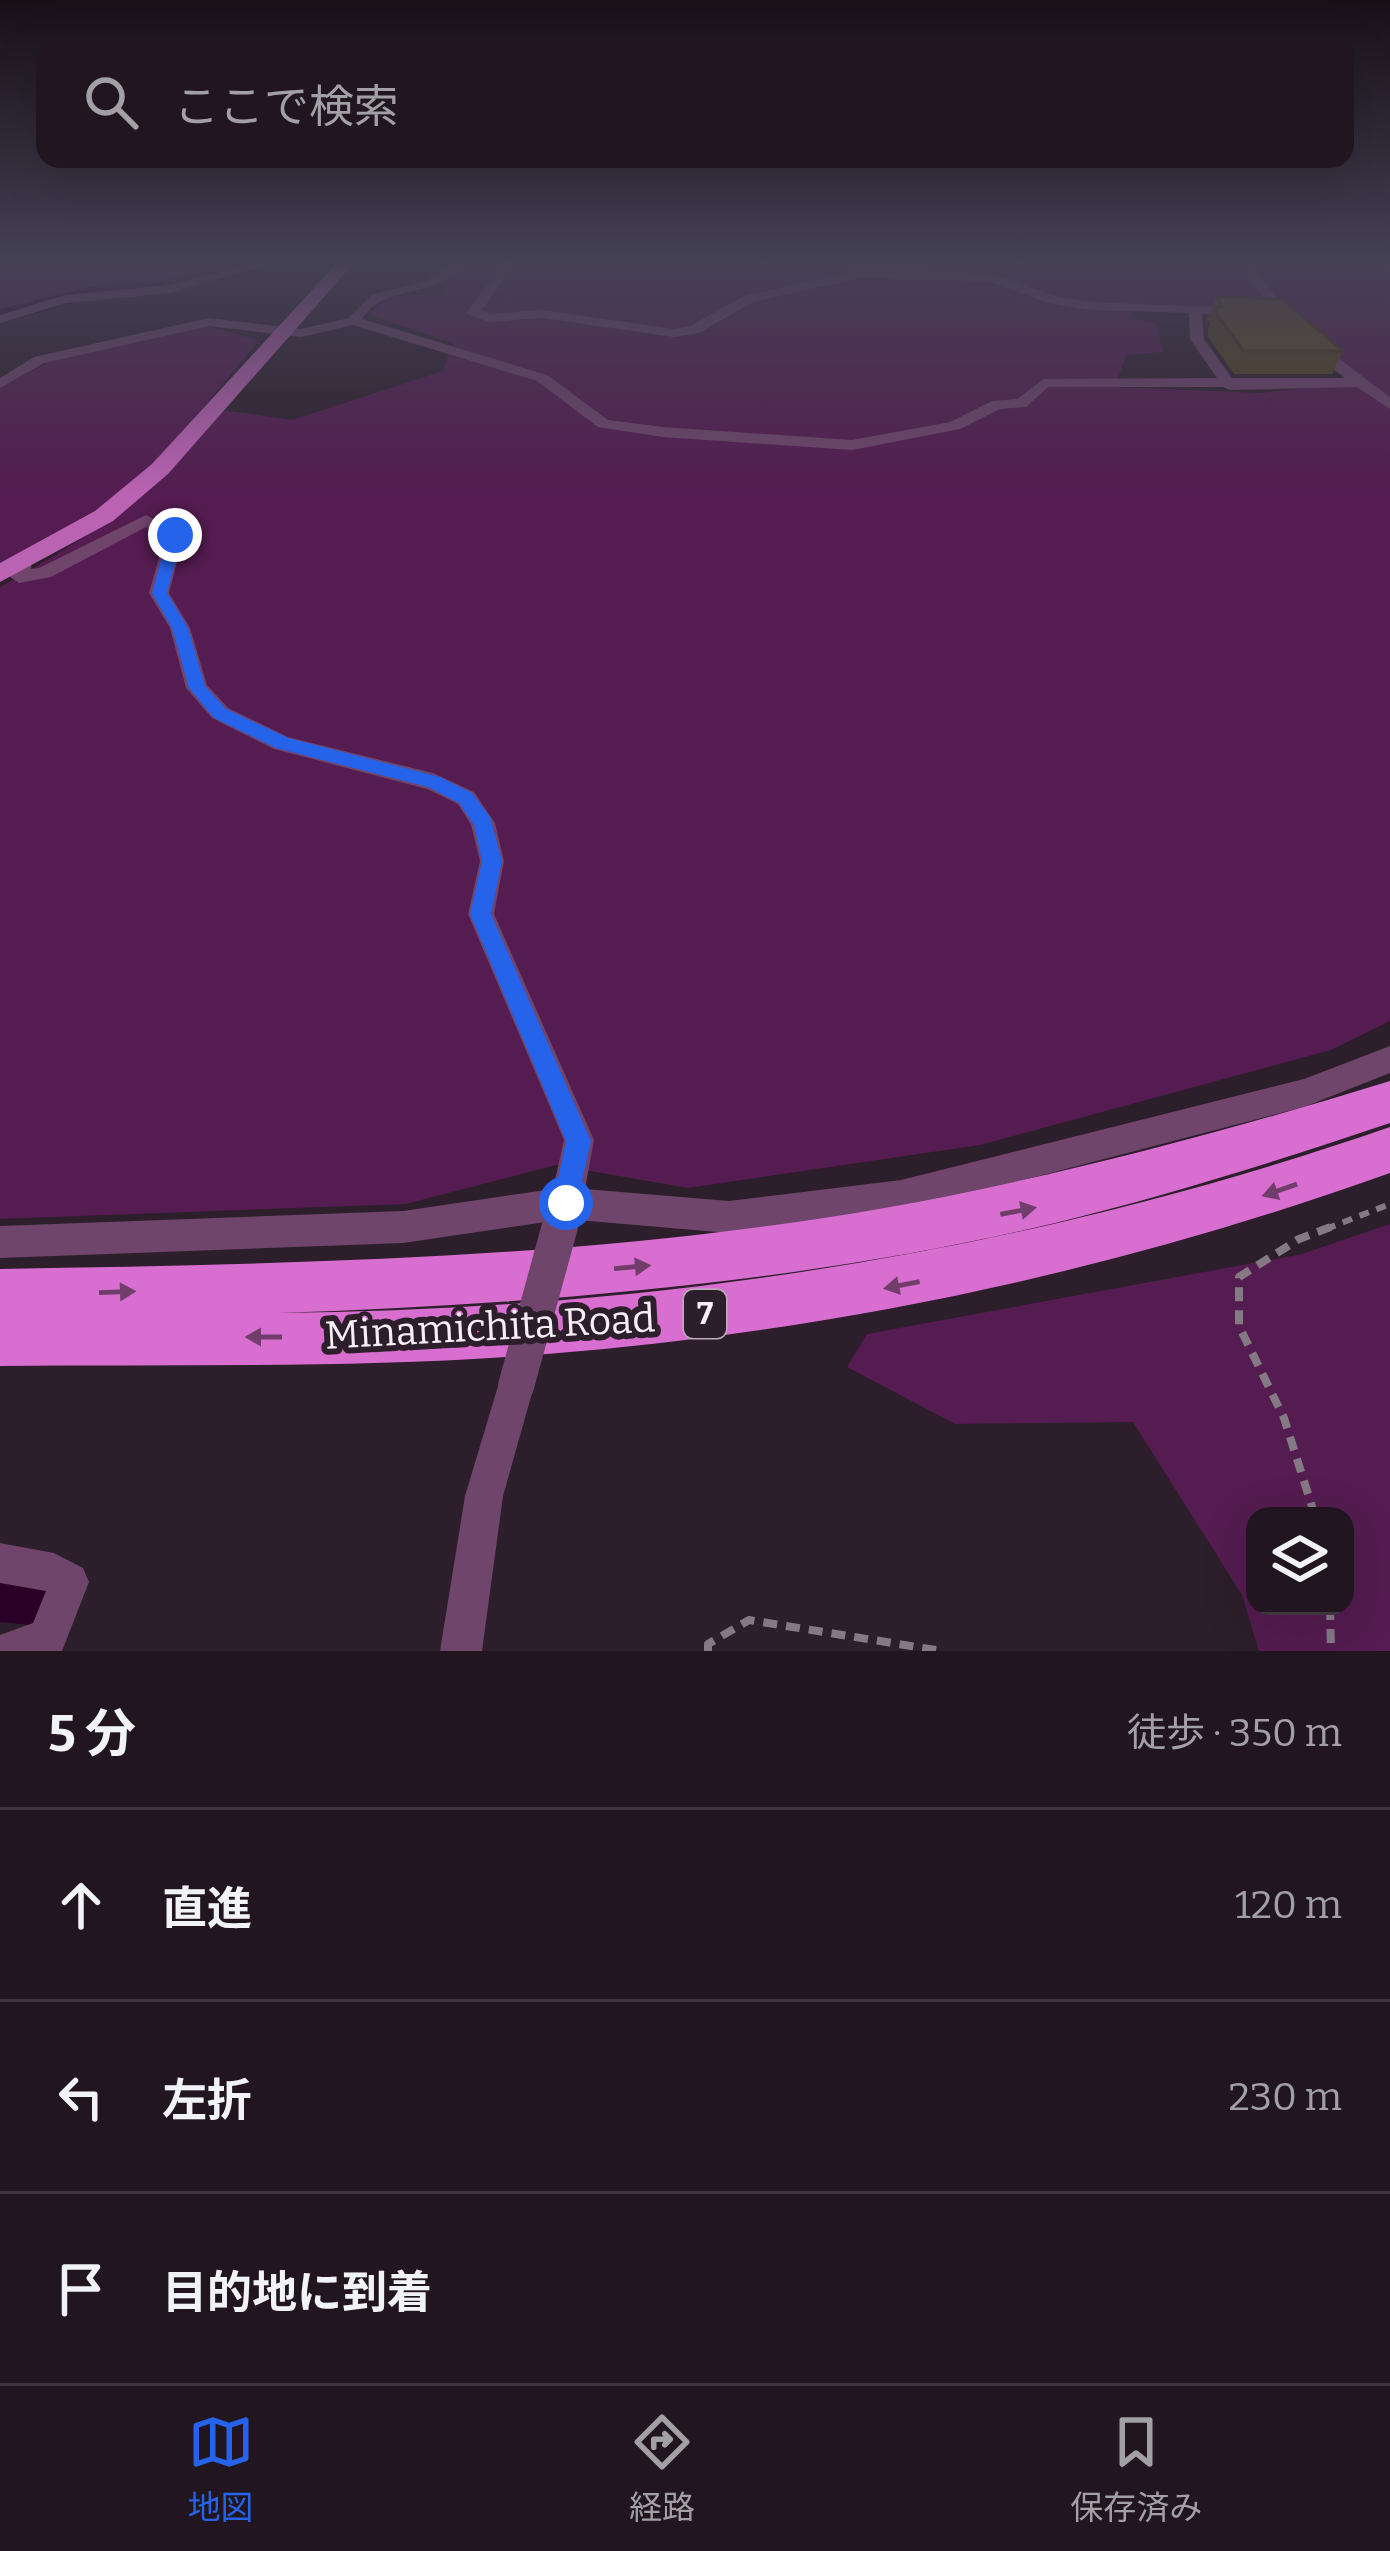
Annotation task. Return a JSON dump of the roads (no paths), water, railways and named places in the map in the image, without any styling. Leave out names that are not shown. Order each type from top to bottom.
[{"type":"highway","name":"Minamichita Road","points":[[0,1294],[422,1282],[721,1259],[864,1240],[1040,1206],[1188,1169],[1390,1102]]},
{"type":"highway","name":"Minamichita Road","points":[[0,1340],[416,1336],[722,1312],[1053,1256],[1210,1214],[1390,1150]]},
{"type":"main road","points":[[0,574],[104,516],[160,469],[279,341]]},
{"type":"street","points":[[0,384],[39,361],[125,341]]},
{"type":"street","points":[[422,341],[542,378],[604,424],[755,442],[852,445],[954,426],[997,404],[1021,404],[1044,383],[1360,382]]},
{"type":"street","points":[[1198,341],[1231,386]]},
{"type":"street","points":[[1308,341],[1390,404]]},
{"type":"street","points":[[25,562],[19,577],[44,573],[146,520],[175,535],[159,593],[180,628],[197,688],[220,713],[283,743],[433,782],[466,798],[483,823],[492,861],[481,914],[579,1141],[484,1496],[461,1651]]},
{"type":"street","points":[[0,1242],[403,1227],[566,1203],[729,1217],[902,1196],[1304,1093],[1390,1058]]},
{"type":"street","points":[[0,1562],[54,1573],[69,1582],[47,1639],[10,1651]]},
{"type":"waterway","points":[[0,1602],[52,1607]]}]
